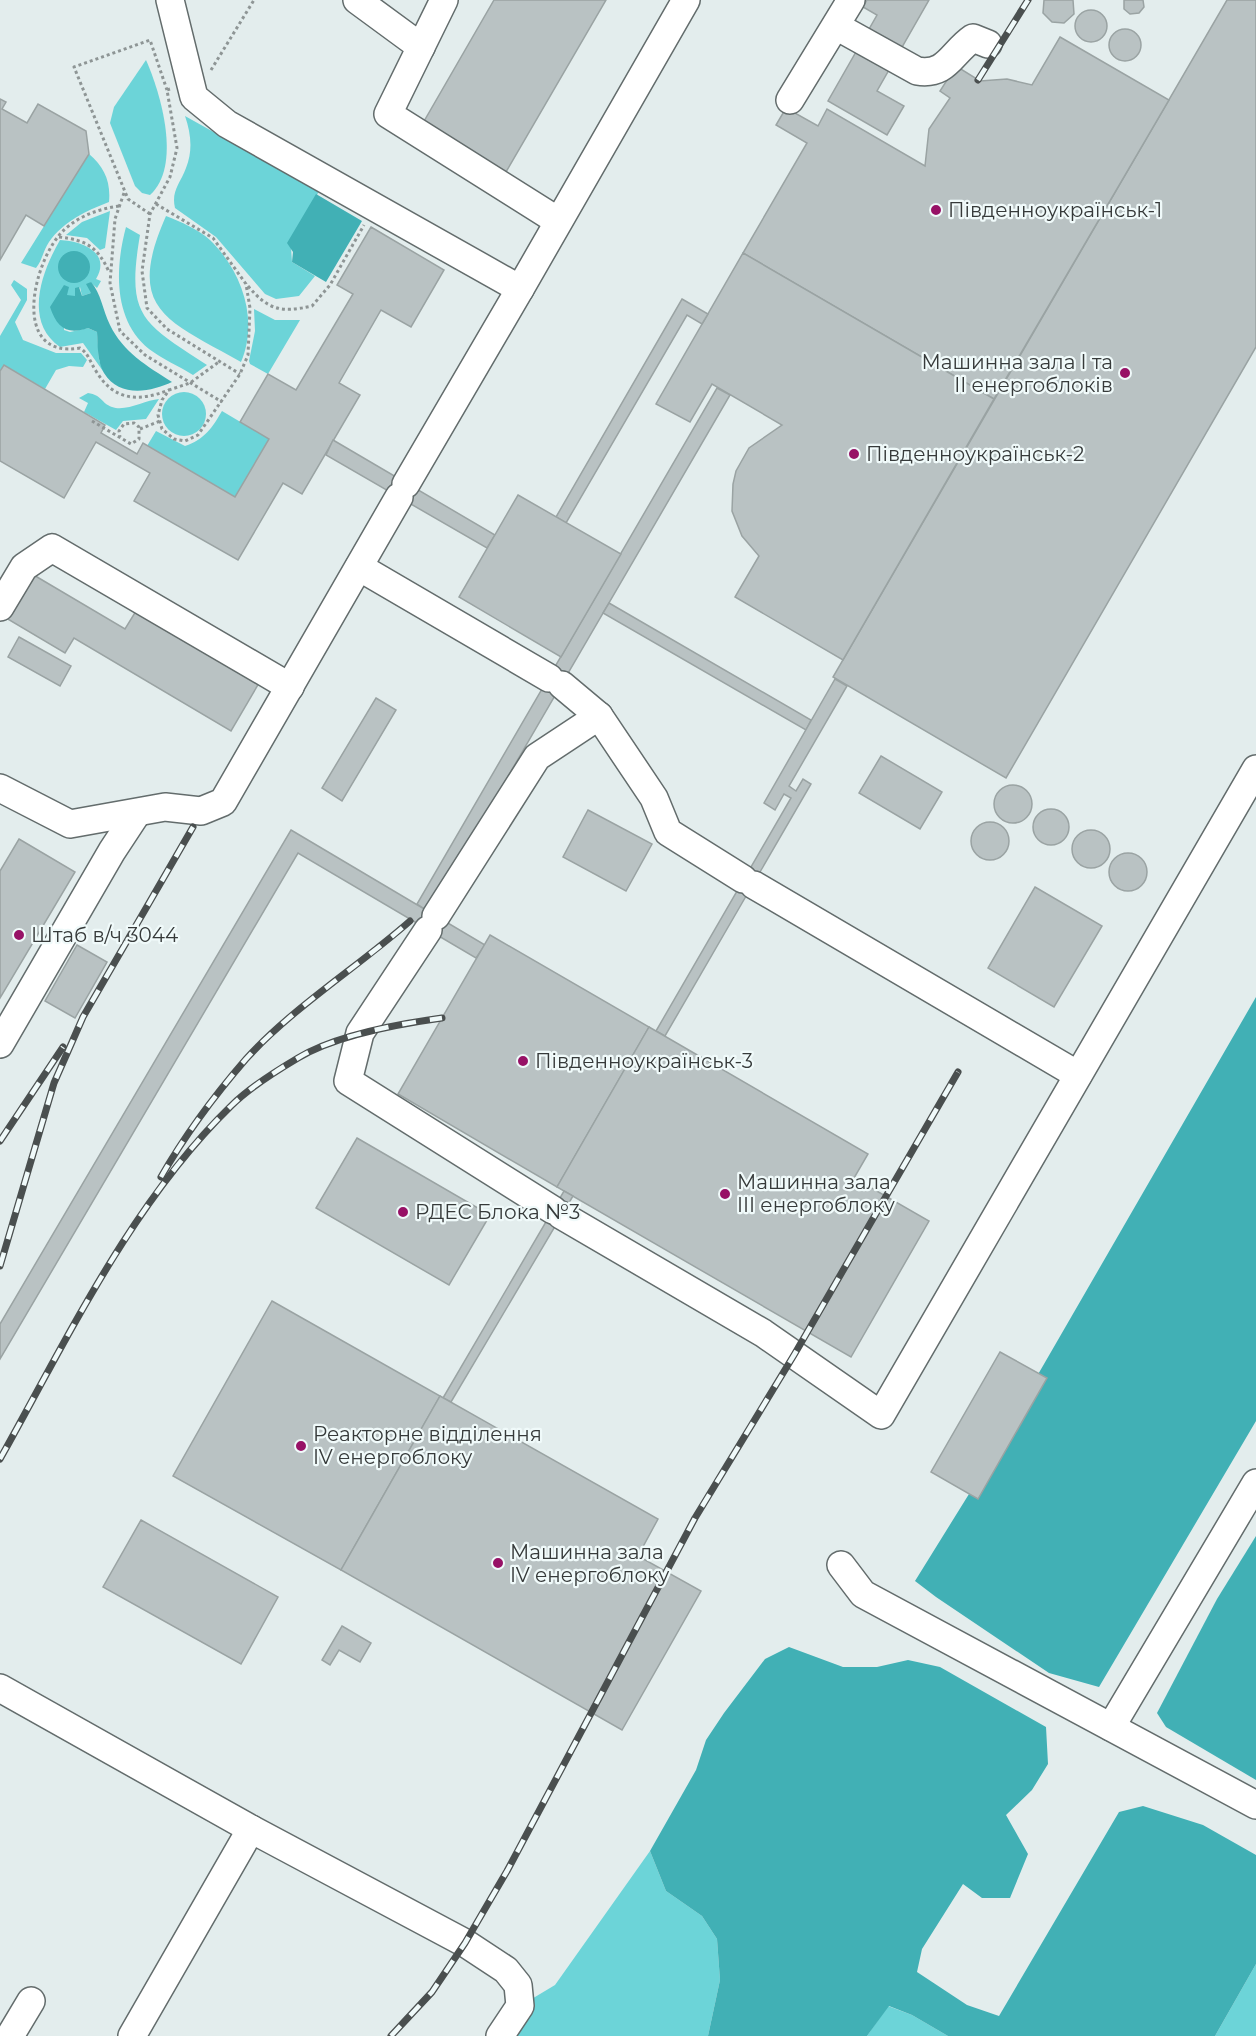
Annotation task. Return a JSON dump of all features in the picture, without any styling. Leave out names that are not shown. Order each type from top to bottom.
[{"type":"street","points":[[170,0],[178,86],[227,124],[520,289]]},
{"type":"street","points":[[357,0],[421,47]]},
{"type":"street","points":[[444,0],[388,114],[558,221]]},
{"type":"street","points":[[0,788],[70,824],[165,807],[201,811],[223,802],[686,0]]},
{"type":"street","points":[[790,100],[851,0]]},
{"type":"street","points":[[836,26],[917,71],[931,73],[941,69],[958,48],[973,38],[988,44]]},
{"type":"street","points":[[0,607],[24,567],[52,548],[290,687]]},
{"type":"street","points":[[359,567],[555,681],[599,716],[654,798],[668,832],[748,882],[1078,1075]]},
{"type":"street","points":[[599,716],[537,757],[360,1033],[348,1081],[557,1213],[763,1333],[881,1415],[1256,769]]},
{"type":"street","points":[[0,1044],[112,850],[136,813]]},
{"type":"street","points":[[1111,1726],[1256,1483]]},
{"type":"street","points":[[841,1565],[863,1594],[1256,1804]]},
{"type":"street","points":[[0,1688],[251,1829],[465,1943],[506,1971],[518,1985],[520,2006],[500,2036]]},
{"type":"street","points":[[132,2036],[251,1829]]},
{"type":"street","points":[[10,2036],[31,2001]]},
{"type":"path","points":[[178,86],[209,73],[254,0]]},
{"type":"path","points":[[150,214],[128,199],[74,67],[150,40],[178,86],[177,148],[170,177],[150,214],[142,271],[147,308],[167,329],[240,374]]},
{"type":"path","points":[[110,275],[115,219],[125,191]]},
{"type":"path","points":[[156,204],[213,238],[260,300],[277,310],[312,306],[383,212]]},
{"type":"path","points":[[119,206],[82,216],[59,237],[39,273],[34,291],[32,313],[39,332],[55,347],[63,351],[80,348],[87,353],[98,375],[117,394],[130,397],[169,390],[190,383],[220,361]]},
{"type":"path","points":[[59,237],[77,239],[93,246],[101,255],[110,275],[120,331],[144,356],[222,402]]},
{"type":"path","points":[[169,390],[158,415],[162,429],[174,438],[185,441],[198,435],[240,374],[248,355],[250,334],[246,284]]},
{"type":"path","points":[[92,421],[131,444],[136,443],[140,436],[140,429],[134,423],[124,424],[119,430],[120,437]]},
{"type":"path","points":[[140,429],[160,422]]},
{"type":"shaded area","points":[[146,60],[162,110],[167,149],[160,182],[150,195],[142,193],[135,186],[110,123],[114,107]]},
{"type":"shaded area","points":[[185,116],[319,191],[291,247],[292,262],[315,276],[299,296],[276,299],[265,294],[216,237],[175,208],[175,192],[190,155],[190,135]]},
{"type":"shaded area","points":[[89,154],[99,164],[105,175],[109,187],[109,202],[84,213],[61,228],[49,242],[36,268],[21,263]]},
{"type":"shaded area","points":[[316,194],[362,221],[326,282],[292,262],[293,252],[287,243]]},
{"type":"shaded area","points":[[110,211],[105,248],[100,250],[87,238],[66,235],[82,222]]},
{"type":"shaded area","points":[[166,216],[195,229],[210,240],[231,266],[239,281],[248,313],[246,346],[241,362],[193,335],[160,309],[152,293],[150,273],[154,248]]},
{"type":"shaded area","points":[[126,227],[140,235],[135,284],[138,301],[144,315],[167,338],[207,365],[193,375],[149,349],[137,337],[129,323],[123,308],[119,276]]},
{"type":"shaded area","points":[[60,240],[85,246],[97,255],[100,262],[100,270],[96,279],[101,281],[97,288],[90,282],[91,293],[82,296],[80,287],[75,296],[66,296],[64,285],[64,330],[70,332],[88,328],[97,332],[99,360],[105,374],[83,343],[60,347],[49,336],[42,324],[39,295],[42,281]]},
{"type":"shaded area","points":[[74,251],[85,256],[90,267],[85,278],[74,283],[63,278],[58,267],[63,256]]},
{"type":"shaded area","points":[[14,280],[27,289],[27,300],[15,322],[23,340],[56,353],[81,353],[87,360],[83,367],[69,366],[56,370],[45,389],[4,365],[0,371],[0,336],[21,300],[11,285]]},
{"type":"shaded area","points":[[91,282],[115,335],[136,358],[172,382],[136,391],[118,386],[110,381],[100,364],[97,332],[88,328],[74,331],[60,325],[50,307],[64,285],[69,287],[67,295],[75,296],[75,288],[79,287],[82,296],[91,293],[86,284]]},
{"type":"shaded area","points":[[254,309],[275,320],[300,320],[268,374],[250,364],[249,361],[255,331]]},
{"type":"shaded area","points":[[184,392],[200,398],[206,414],[200,430],[184,436],[168,430],[162,414],[168,398]]},
{"type":"shaded area","points":[[88,393],[96,395],[108,405],[117,408],[159,399],[146,419],[123,421],[116,430],[84,412],[88,403],[79,398]]},
{"type":"shaded area","points":[[222,411],[269,439],[235,497],[147,446],[156,431],[185,446],[192,443],[207,432]]},
{"type":"shaded area","points":[[1256,997],[1256,1421],[1099,1687],[1049,1673],[915,1581],[969,1494]]},
{"type":"shaded area","points":[[1256,1536],[1256,1780],[1166,1727],[1157,1713],[1217,1599]]},
{"type":"shaded area","points":[[789,1647],[843,1667],[877,1667],[908,1660],[940,1667],[1046,1727],[1048,1764],[1032,1790],[1006,1815],[1028,1854],[1010,1898],[982,1898],[963,1884],[922,1949],[917,1972],[967,2005],[999,2016],[1119,1812],[1143,1806],[1203,1825],[1256,1855],[1256,1964],[1215,2036],[948,2036],[912,2015],[889,2006],[867,2036],[708,2036],[720,1980],[717,1939],[702,1916],[666,1891],[650,1851],[696,1770],[706,1740],[724,1713],[765,1659]]},
{"type":"shaded area","points":[[650,1851],[666,1891],[702,1916],[717,1939],[720,1980],[708,2036],[500,2036],[520,2006],[555,1985]]},
{"type":"shaded area","points":[[1256,1964],[1256,2036],[1215,2036]]},
{"type":"shaded area","points":[[888,2006],[912,2015],[948,2036],[867,2036]]},
{"type":"building","points":[[494,0],[606,0],[506,172],[423,123]]},
{"type":"building","points":[[867,0],[929,0],[877,91],[904,106],[887,135],[828,101],[877,15],[863,7]]},
{"type":"building","points":[[1044,0],[1073,0],[1074,14],[1064,23],[1052,22],[1043,13]]},
{"type":"building","points":[[1124,0],[1143,0],[1144,7],[1139,13],[1130,14],[1124,9]]},
{"type":"building","name":"Машинна зала I та II енергоблоків","points":[[1227,0],[1256,0],[1256,347],[1006,778],[833,677]]},
{"type":"building","points":[[1091,10],[1103,14],[1107,26],[1103,38],[1091,42],[1079,38],[1075,26],[1079,14]]},
{"type":"building","points":[[1125,29],[1136,34],[1141,45],[1136,56],[1125,61],[1114,56],[1109,45],[1114,34]]},
{"type":"building","name":"Південноукраїнськ-1","points":[[1060,37],[1169,100],[994,399],[743,253],[807,143],[776,125],[786,108],[818,126],[827,109],[925,166],[929,129],[950,98],[940,91],[956,66],[980,81],[1007,79],[1032,85]]},
{"type":"building","points":[[0,99],[6,102],[2,109],[27,123],[38,104],[86,131],[89,154],[44,226],[26,215],[0,260]]},
{"type":"building","points":[[371,227],[444,270],[411,327],[381,310],[339,383],[360,395],[302,494],[283,483],[238,560],[134,501],[150,473],[96,442],[64,498],[0,461],[0,371],[4,365],[105,425],[101,433],[137,454],[143,443],[235,497],[269,439],[240,422],[268,374],[296,390],[353,294],[337,285]]},
{"type":"building","name":"Південноукраїнськ-2","points":[[743,253],[994,399],[843,660],[735,597],[759,556],[742,536],[732,511],[736,471],[749,448],[782,425],[712,384],[690,422],[656,404]]},
{"type":"building","points":[[682,299],[708,314],[702,324],[687,315],[566,523],[556,517]]},
{"type":"building","points":[[717,388],[730,395],[429,912],[417,904]]},
{"type":"building","points":[[333,440],[495,535],[487,548],[326,455]]},
{"type":"building","points":[[518,495],[621,554],[561,657],[459,597]]},
{"type":"building","points":[[32,574],[125,629],[136,611],[259,683],[231,731],[74,638],[65,653],[6,618]]},
{"type":"building","points":[[609,603],[811,720],[806,730],[603,613]]},
{"type":"building","points":[[19,637],[71,666],[60,686],[8,657]]},
{"type":"building","points":[[835,679],[847,686],[789,786],[796,791],[803,779],[811,784],[665,1036],[656,1031],[791,798],[784,794],[775,810],[764,803]]},
{"type":"building","points":[[376,698],[396,710],[342,801],[322,788]]},
{"type":"building","points":[[881,756],[942,792],[920,829],[859,793]]},
{"type":"building","points":[[1013,785],[1026,791],[1032,804],[1026,817],[1013,823],[1000,817],[994,804],[1000,791]]},
{"type":"building","points":[[1051,809],[1064,814],[1069,827],[1064,840],[1051,845],[1038,840],[1033,827],[1038,814]]},
{"type":"building","points":[[588,810],[652,844],[626,891],[563,857]]},
{"type":"building","points":[[990,822],[1003,828],[1009,841],[1003,854],[990,860],[977,854],[971,841],[977,828]]},
{"type":"building","points":[[291,830],[485,945],[476,958],[298,853],[0,1359],[0,1324]]},
{"type":"building","points":[[1091,830],[1104,836],[1110,849],[1104,862],[1091,868],[1078,862],[1072,849],[1078,836]]},
{"type":"building","name":"Штаб в/ч 3044","points":[[19,839],[75,872],[0,998],[0,871]]},
{"type":"building","points":[[1128,853],[1141,859],[1147,872],[1141,885],[1128,891],[1115,885],[1109,872],[1115,859]]},
{"type":"building","points":[[1035,887],[1102,926],[1054,1007],[988,968]]},
{"type":"building","name":"Південноукраїнськ-3","points":[[490,935],[649,1027],[557,1187],[398,1094]]},
{"type":"building","points":[[77,945],[107,962],[75,1018],[45,1001]]},
{"type":"building","name":"Машинна зала III енергоблоку","points":[[649,1027],[868,1154],[854,1178],[929,1221],[851,1357],[557,1187]]},
{"type":"building","name":"РДЕС Блока №3","points":[[357,1138],[490,1215],[449,1285],[316,1208]]},
{"type":"building","points":[[564,1191],[573,1196],[451,1402],[443,1398]]},
{"type":"building","name":"Реакторне відділення IV енергоблоку","points":[[272,1301],[440,1396],[341,1570],[173,1476]]},
{"type":"building","points":[[1000,1352],[1047,1378],[978,1499],[931,1472]]},
{"type":"building","name":"Машинна зала IV енергоблоку","points":[[440,1396],[658,1519],[638,1556],[701,1591],[622,1730],[341,1570]]},
{"type":"building","points":[[141,1520],[278,1597],[241,1664],[103,1587]]},
{"type":"building","points":[[342,1626],[371,1643],[360,1662],[339,1650],[330,1665],[322,1660]]},
{"type":"railway","points":[[978,80],[1028,0]]},
{"type":"railway","points":[[0,1266],[54,1083],[83,1017],[193,827]]},
{"type":"railway","points":[[161,1177],[190,1131],[246,1059],[304,1005],[410,921]]},
{"type":"railway","points":[[0,1459],[76,1320],[132,1228],[195,1144],[231,1106],[263,1080],[313,1050],[368,1032],[442,1018]]},
{"type":"railway","points":[[0,1141],[63,1047]]},
{"type":"railway","points":[[391,2036],[432,1992],[465,1943],[507,1871],[695,1518],[794,1355],[958,1072]]},
{"type":"place","name":"Південноукраїнськ-1","points":[[936,210]]},
{"type":"place","name":"Машинна зала I та II енергоблоків","points":[[1125,373]]},
{"type":"place","name":"Південноукраїнськ-2","points":[[854,454]]},
{"type":"place","name":"Штаб в/ч 3044","points":[[19,935]]},
{"type":"place","name":"Південноукраїнськ-3","points":[[523,1061]]},
{"type":"place","name":"Машинна зала III енергоблоку","points":[[725,1194]]},
{"type":"place","name":"РДЕС Блока №3","points":[[403,1212]]},
{"type":"place","name":"Реакторне відділення IV енергоблоку","points":[[301,1446]]},
{"type":"place","name":"Машинна зала IV енергоблоку","points":[[498,1563]]}]
